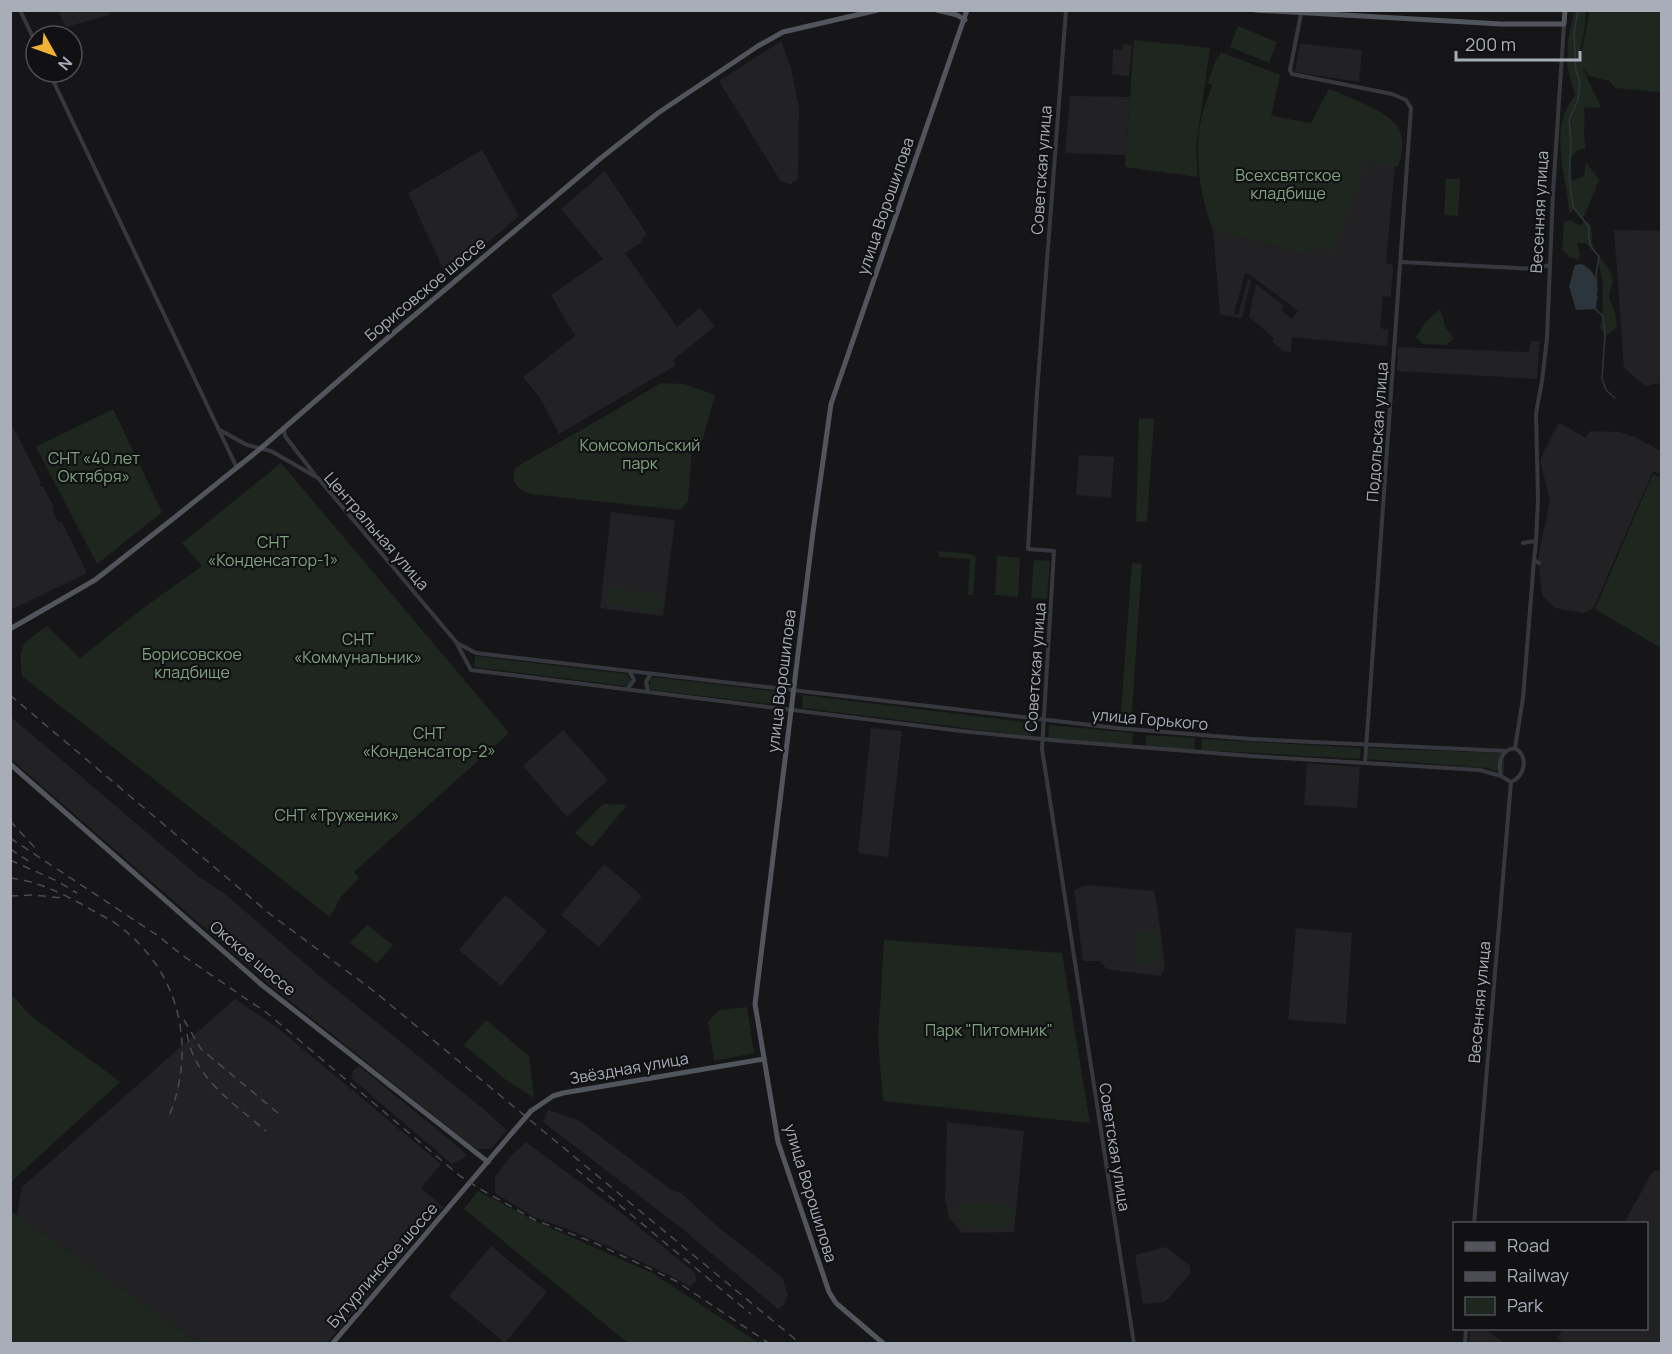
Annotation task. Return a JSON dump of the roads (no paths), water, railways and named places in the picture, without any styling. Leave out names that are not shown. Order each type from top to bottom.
[{"type":"main road","name":"Борисовское шоссе","points":[[10,629],[95,580],[237,468],[601,158],[658,113],[758,46],[783,32],[878,10]]},
{"type":"main road","points":[[936,10],[957,15],[965,20]]},
{"type":"main road","name":"улица Ворошилова","points":[[884,1344],[836,1303],[829,1292],[778,1142],[755,1004],[831,404],[967,10]]},
{"type":"main road","points":[[1255,10],[1501,24],[1564,24]]},
{"type":"main road","name":"Весенняя улица","points":[[1564,24],[1565,10]]},
{"type":"main road","name":"Окское шоссе","points":[[10,764],[262,985],[488,1162]]},
{"type":"main road","name":"Звёздная улица","points":[[488,1162],[531,1111],[540,1103],[562,1093],[764,1059]]},
{"type":"main road","name":"Бутурлинское шоссе","points":[[332,1344],[488,1162]]},
{"type":"street","points":[[20,10],[27,24]]},
{"type":"street","name":"Советская улица","points":[[1066,10],[1037,393],[1029,549],[1054,550],[1042,739],[1050,808],[1134,1344]]},
{"type":"street","name":"Подольская улица","points":[[1302,14],[1290,70],[1292,74],[1392,94],[1406,100],[1412,112],[1365,763]]},
{"type":"street","name":"Весенняя улица","points":[[1515,748],[1523,698],[1536,541],[1538,500],[1536,413],[1547,338],[1549,265],[1564,24]]},
{"type":"street","points":[[55,84],[237,468]]},
{"type":"street","points":[[1401,262],[1537,270],[1549,265]]},
{"type":"street","points":[[284,428],[285,436],[318,478]]},
{"type":"street","name":"Центральная улица","points":[[218,429],[247,445],[271,451],[318,478],[457,643],[476,653],[793,692]]},
{"type":"street","points":[[1523,543],[1536,541]]},
{"type":"street","points":[[1534,560],[1539,563]]},
{"type":"street","points":[[457,643],[471,670],[791,709]]},
{"type":"street","points":[[467,663],[469,658],[476,653]]},
{"type":"street","points":[[627,689],[634,680],[630,672]]},
{"type":"street","points":[[648,691],[646,682],[650,675]]},
{"type":"street","name":"улица Горького","points":[[793,692],[1199,735],[1506,751]]},
{"type":"street","name":"улица Горького","points":[[791,709],[1042,739],[1192,752],[1480,770],[1501,776]]},
{"type":"street","points":[[1515,748],[1522,756],[1524,768],[1520,777],[1511,782],[1501,776],[1500,762],[1501,756],[1506,751],[1515,748]]},
{"type":"street","name":"Весенняя улица","points":[[1474,1222],[1511,782]]},
{"type":"waterway","points":[[1578,10],[1574,33],[1576,70],[1580,83],[1578,100],[1569,120],[1571,142],[1569,177],[1573,207],[1589,227],[1590,243],[1599,256],[1596,274],[1597,292]]},
{"type":"waterway","points":[[1597,297],[1595,309],[1603,316],[1605,335],[1602,379],[1606,390],[1615,398]]},
{"type":"railway","points":[[10,695],[270,914],[375,992],[801,1344]]},
{"type":"railway","points":[[10,821],[37,850]]},
{"type":"railway","points":[[10,838],[157,935],[182,955],[267,1013],[460,1176],[535,1220],[595,1243],[676,1281],[770,1344]]},
{"type":"railway","points":[[10,849],[30,862]]},
{"type":"railway","points":[[10,860],[57,881],[77,893]]},
{"type":"railway","points":[[10,878],[50,889],[112,921],[137,942],[155,963],[168,986],[177,1011],[182,1037],[182,1064],[177,1092],[168,1119]]},
{"type":"railway","points":[[10,896],[34,895],[61,898]]},
{"type":"railway","points":[[184,1020],[201,1049],[278,1113]]},
{"type":"railway","points":[[187,1034],[191,1050],[207,1077],[229,1100],[266,1131]]},
{"type":"railway","points":[[576,1169],[751,1314]]},
{"type":"park label","name":"Всехсвятское кладбище","points":[[1288,184]]},
{"type":"park label","name":"Комсомольский парк","points":[[640,454]]},
{"type":"park label","name":"СНТ «40 лет Октября»","points":[[94,467]]},
{"type":"park label","name":"СНТ «Конденсатор-1»","points":[[273,551]]},
{"type":"park label","name":"СНТ «Коммунальник»","points":[[358,648]]},
{"type":"park label","name":"Борисовское кладбище","points":[[192,663]]},
{"type":"park label","name":"СНТ «Конденсатор-2»","points":[[429,742]]},
{"type":"park label","name":"СНТ «Труженик»","points":[[337,815]]},
{"type":"park label","name":"Парк \"Питомник\"","points":[[989,1030]]}]
